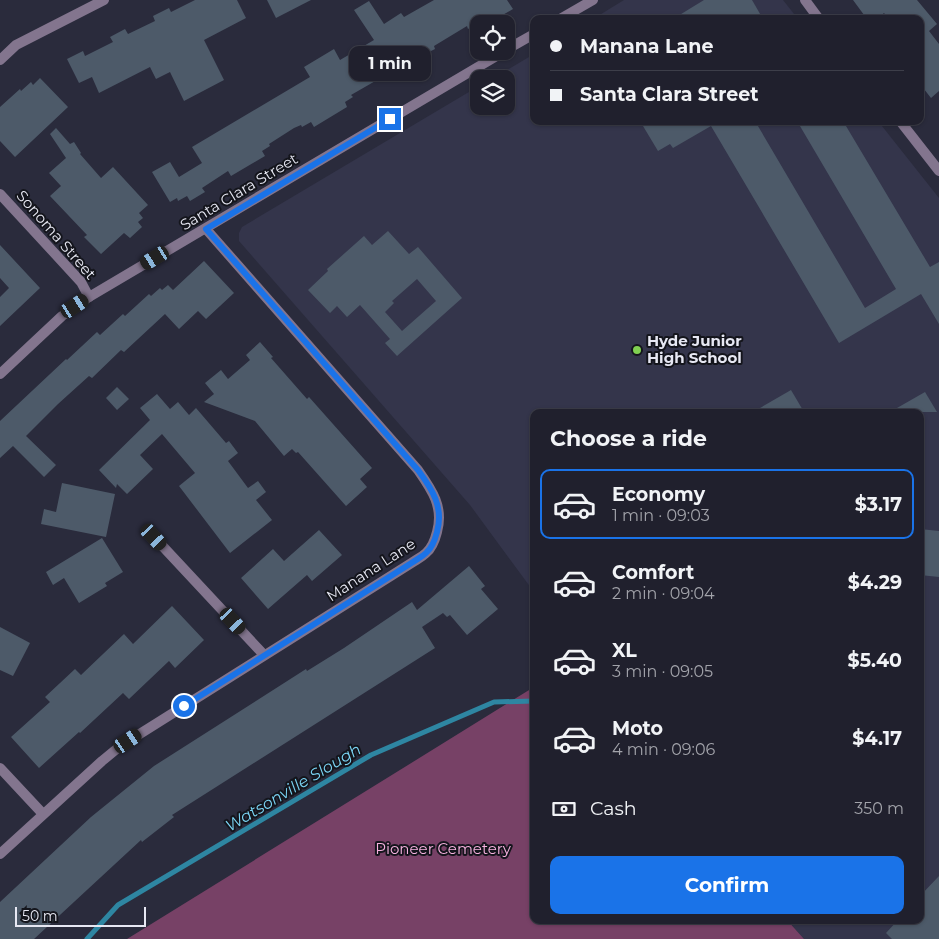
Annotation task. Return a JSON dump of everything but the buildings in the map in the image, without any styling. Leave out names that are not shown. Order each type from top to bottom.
[{"type":"street","points":[[0,60],[16,45],[104,0]]},
{"type":"street","points":[[567,15],[592,0]]},
{"type":"street","points":[[805,0],[817,15]]},
{"type":"street","name":"Santa Clara Street","points":[[515,46],[530,36]]},
{"type":"street","name":"Santa Clara Street","points":[[0,374],[62,316],[89,297],[491,60]]},
{"type":"street","points":[[903,125],[939,171]]},
{"type":"street","name":"Sonoma Street","points":[[0,194],[81,282],[89,297]]},
{"type":"street","name":"Manana Lane","points":[[0,854],[119,747],[426,553],[435,540],[439,525],[440,509],[435,494],[418,470],[206,229]]},
{"type":"street","points":[[154,537],[264,655]]},
{"type":"street","points":[[0,768],[44,814]]},
{"type":"shaded area","points":[[624,0],[783,0],[795,15],[600,15]]},
{"type":"shaded area","name":"Hyde Junior High School","points":[[530,56],[530,125],[881,125],[939,198],[939,939],[804,939],[791,924],[924,924],[924,409],[530,409],[530,587],[470,505],[239,241],[239,233],[242,227],[470,91],[470,115],[515,115],[515,70],[507,70]]},
{"type":"green space","name":"Pioneer Cemetery","points":[[530,689],[530,924],[791,924],[804,939],[127,939]]},
{"type":"waterway","name":"Watsonville Slough","points":[[87,939],[118,905],[371,755],[494,702],[530,701]]},
{"type":"place","name":"Hyde Junior High School","points":[[637,350]]},
{"type":"route","points":[[184,706],[413,562],[426,553],[435,540],[439,525],[440,509],[435,494],[428,483],[206,229],[390,119]]}]
